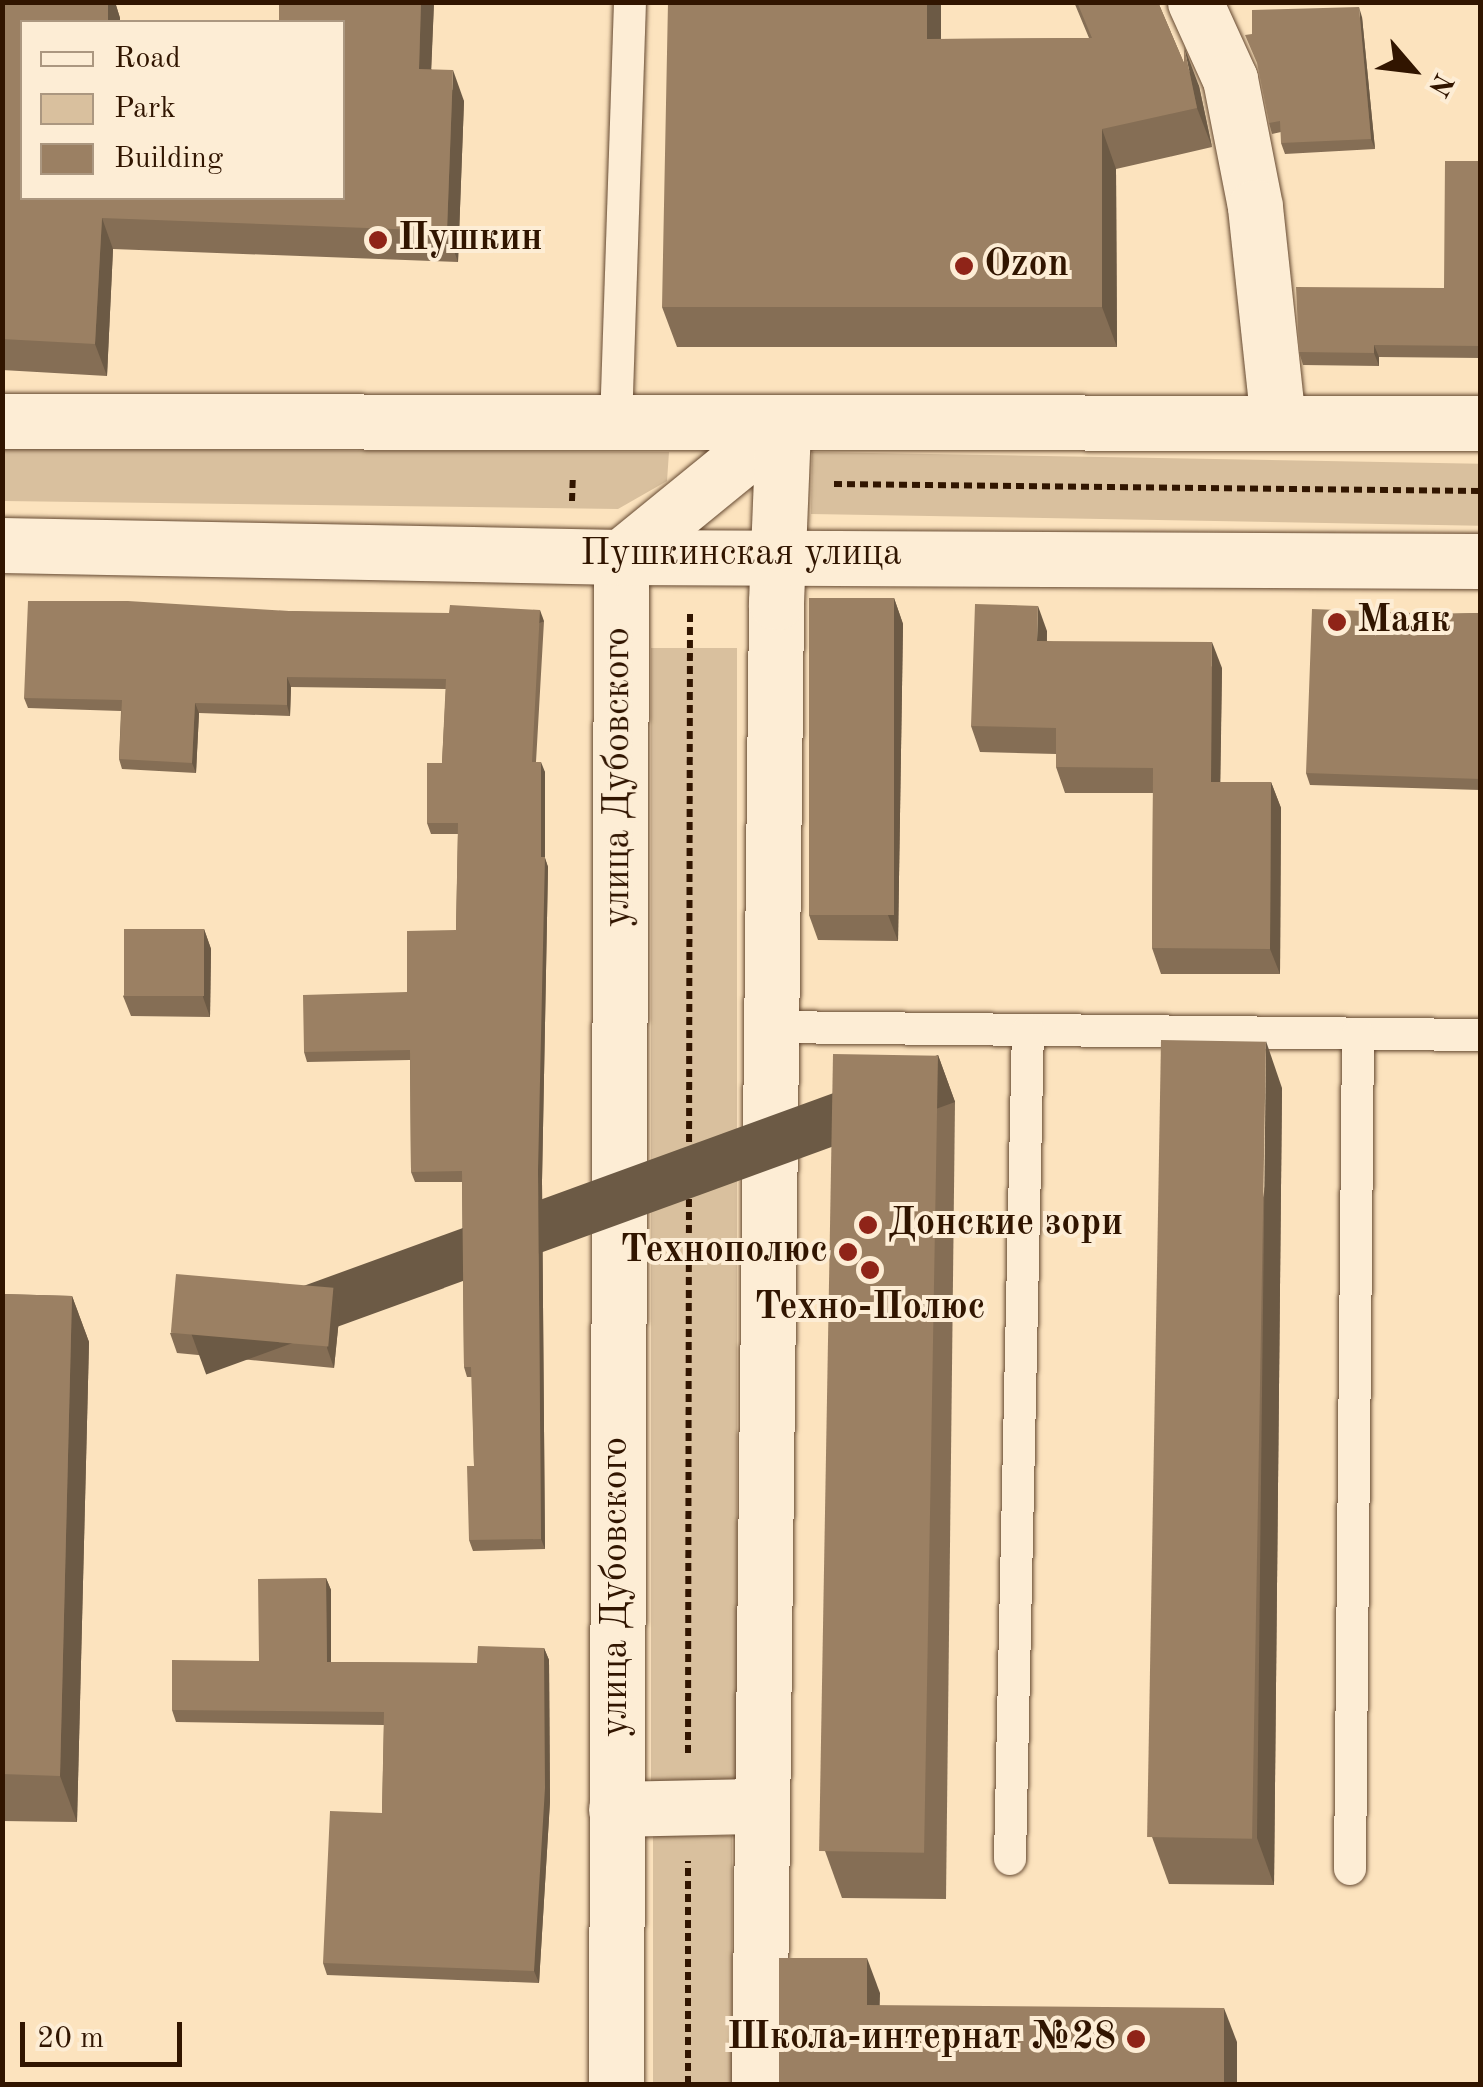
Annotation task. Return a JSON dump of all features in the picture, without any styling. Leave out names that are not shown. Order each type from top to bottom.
[{"type":"street","points":[[1195,2],[1230,79],[1255,206],[1278,420]]},
{"type":"street","points":[[2,421],[1480,423]]},
{"type":"street","points":[[759,2084],[777,554],[782,425]]},
{"type":"street","points":[[621,556],[782,425]]},
{"type":"street","name":"Пушкинская улица","points":[[2,544],[621,556],[1480,561]]},
{"type":"street","name":"улица Дубовского","points":[[616,2084],[621,556]]},
{"type":"street","points":[[616,1808],[762,1806]]},
{"type":"lane","points":[[616,424],[630,2]]},
{"type":"lane","points":[[772,1027],[1480,1036]]},
{"type":"lane","points":[[1010,1859],[1028,1030]]},
{"type":"lane","points":[[1350,1869],[1358,1034]]},
{"type":"path","points":[[688,2084],[690,601]]},
{"type":"green space","points":[[3,449],[669,452],[667,481],[618,509],[3,501]]},
{"type":"green space","points":[[812,452],[1480,464],[1479,526],[811,514]]},
{"type":"green space","points":[[651,648],[737,648],[737,1792],[651,1792]]},
{"type":"green space","points":[[653,1836],[732,1836],[732,2084],[653,2084]]},
{"type":"building","points":[[2,2],[108,2],[108,20],[20,20],[20,200],[345,200],[345,20],[279,20],[279,2],[421,2],[419,69],[453,70],[447,231],[102,218],[95,344],[2,339]]},
{"type":"building","points":[[668,2],[927,2],[927,39],[1092,38],[1077,2],[1158,2],[1184,63],[1184,46],[1197,108],[1102,129],[1102,307],[662,307]]},
{"type":"building","points":[[1359,7],[1371,139],[1281,143],[1280,121],[1269,123],[1257,63],[1245,35],[1252,34],[1252,10]]},
{"type":"building","points":[[1445,161],[1480,161],[1480,346],[1374,345],[1374,353],[1299,352],[1296,287],[1444,288]]},
{"type":"building","points":[[809,598],[894,598],[894,915],[809,915]]},
{"type":"building","points":[[28,601],[128,601],[289,611],[449,613],[450,605],[540,610],[532,762],[541,762],[541,857],[545,857],[538,1171],[541,1539],[469,1540],[467,1466],[474,1466],[471,1367],[464,1367],[462,1171],[411,1172],[410,1050],[304,1052],[303,995],[407,992],[407,931],[456,930],[458,823],[427,823],[427,763],[442,763],[446,679],[287,677],[287,705],[195,703],[192,763],[119,759],[122,700],[24,698]]},
{"type":"building","points":[[975,604],[1038,606],[1037,641],[1212,642],[1211,782],[1271,782],[1270,949],[1152,948],[1153,768],[1056,767],[1056,728],[971,726]]},
{"type":"building","points":[[1312,609],[1480,613],[1480,779],[1306,773]]},
{"type":"building","points":[[124,929],[204,929],[204,996],[124,996]]},
{"type":"building","points":[[1161,1040],[1266,1042],[1252,1839],[1147,1837]]},
{"type":"building","points":[[833,1054],[938,1056],[924,1853],[819,1851]]},
{"type":"building","points":[[176,1274],[333,1288],[328,1347],[171,1333]]},
{"type":"building","points":[[2,1294],[72,1296],[60,1776],[2,1774]]},
{"type":"building","points":[[326,1578],[327,1662],[477,1663],[478,1646],[544,1648],[545,1788],[534,1971],[323,1963],[330,1811],[382,1813],[384,1712],[172,1710],[172,1660],[259,1661],[258,1579]]},
{"type":"building","points":[[779,1958],[867,1958],[867,2005],[1224,2008],[1224,2084],[779,2084]]},
{"type":"place","name":"Пушкин","points":[[378,240]]},
{"type":"place","name":"Ozon","points":[[964,266]]},
{"type":"place","name":"Маяк","points":[[1337,622]]},
{"type":"place","name":"Донские зори","points":[[868,1225]]},
{"type":"place","name":"Технополюс","points":[[848,1252]]},
{"type":"place","name":"Техно-Полюс","points":[[870,1270]]},
{"type":"place","name":"Школа-интернат №28","points":[[1136,2039]]}]
